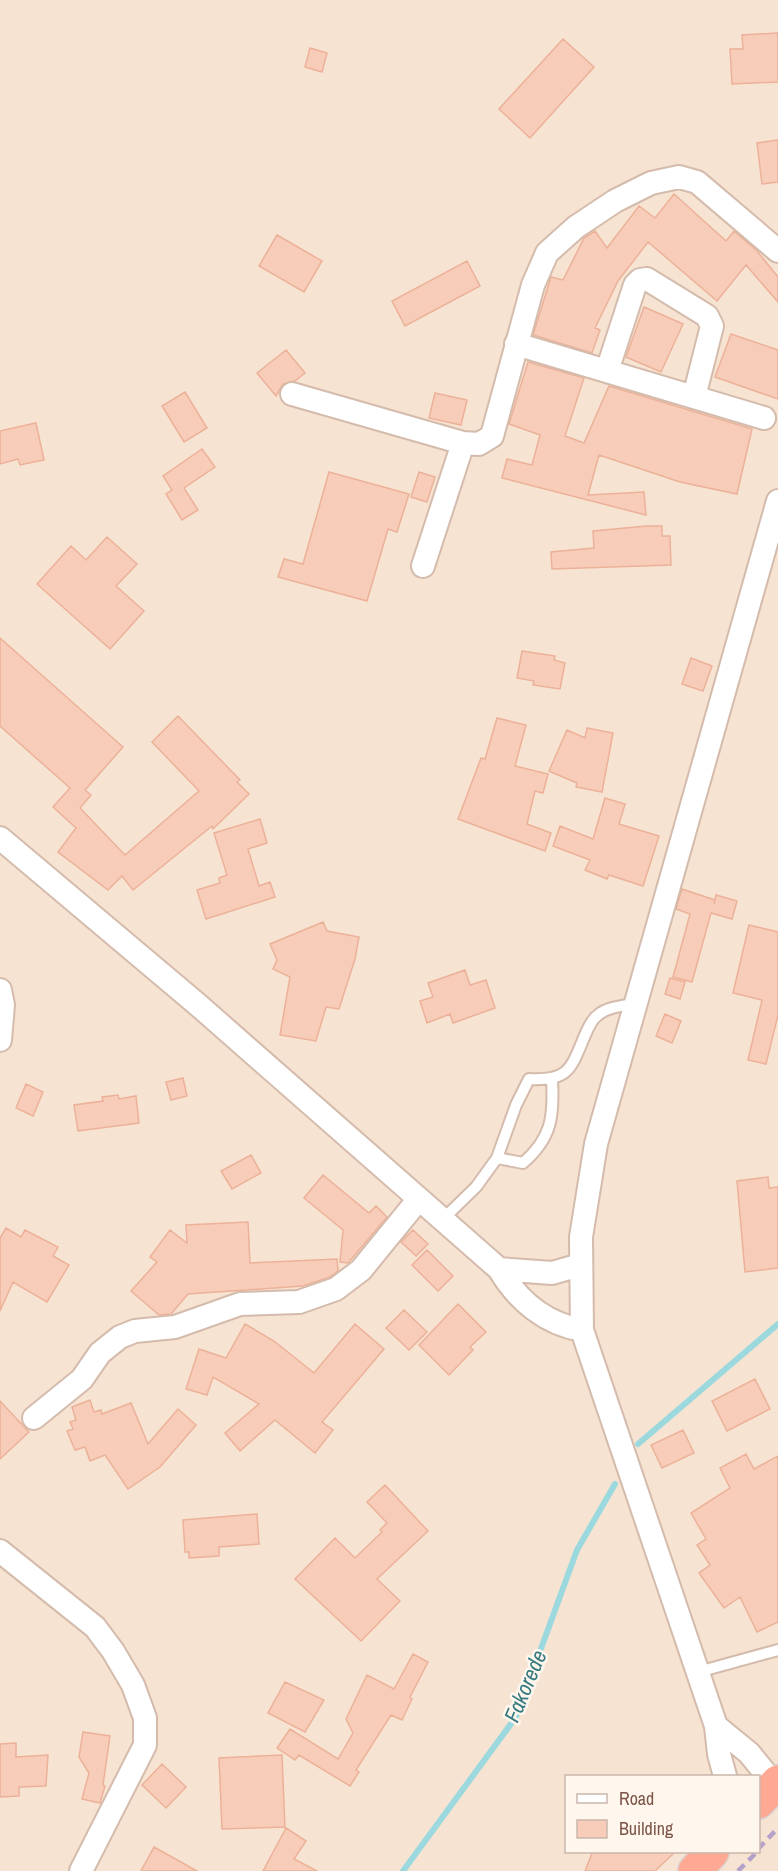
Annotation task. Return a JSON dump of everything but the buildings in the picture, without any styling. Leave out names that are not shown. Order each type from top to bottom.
[{"type":"highway","points":[[695,1871],[710,1853]]},
{"type":"street","points":[[292,394],[463,443],[479,444],[492,436],[533,285],[547,254],[576,227],[615,201],[651,183],[679,177],[698,182],[778,251]]},
{"type":"street","points":[[607,371],[635,285],[640,280],[647,279],[707,316],[712,326],[694,397]]},
{"type":"street","points":[[516,344],[764,418]]},
{"type":"street","points":[[423,566],[463,443]]},
{"type":"street","points":[[725,1775],[719,1754],[716,1726],[582,1330],[581,1237],[596,1144],[778,501]]},
{"type":"street","points":[[0,838],[197,1004],[441,1221],[499,1269],[516,1293],[539,1313],[562,1327],[582,1330]]},
{"type":"street","points":[[0,990],[3,1005],[0,1040]]},
{"type":"street","points":[[33,1418],[82,1379],[100,1353],[120,1337],[135,1331],[175,1327],[240,1304],[299,1302],[336,1289],[361,1270],[418,1200]]},
{"type":"street","points":[[499,1269],[552,1274],[580,1265]]},
{"type":"street","points":[[0,1551],[94,1627],[113,1651],[133,1685],[145,1718],[145,1745],[81,1871]]},
{"type":"street","points":[[716,1726],[749,1753],[771,1789]]},
{"type":"lane","points":[[441,1221],[476,1187],[497,1158],[516,1105],[529,1079],[552,1080],[572,1066],[588,1028],[597,1015],[613,1007],[634,1004]]},
{"type":"lane","points":[[497,1158],[523,1163],[537,1150],[549,1129],[553,1107],[552,1080]]},
{"type":"lane","points":[[698,1672],[778,1650]]},
{"type":"shaded area","points":[[0,0],[778,0],[778,1871],[0,1871]]},
{"type":"waterway","name":"Fakorede","points":[[638,1444],[778,1324]]},
{"type":"waterway","name":"Fakorede","points":[[403,1871],[516,1717],[577,1550],[615,1484]]},
{"type":"railway","points":[[760,1847],[778,1828]]},
{"type":"railway","points":[[738,1871],[756,1853]]}]
